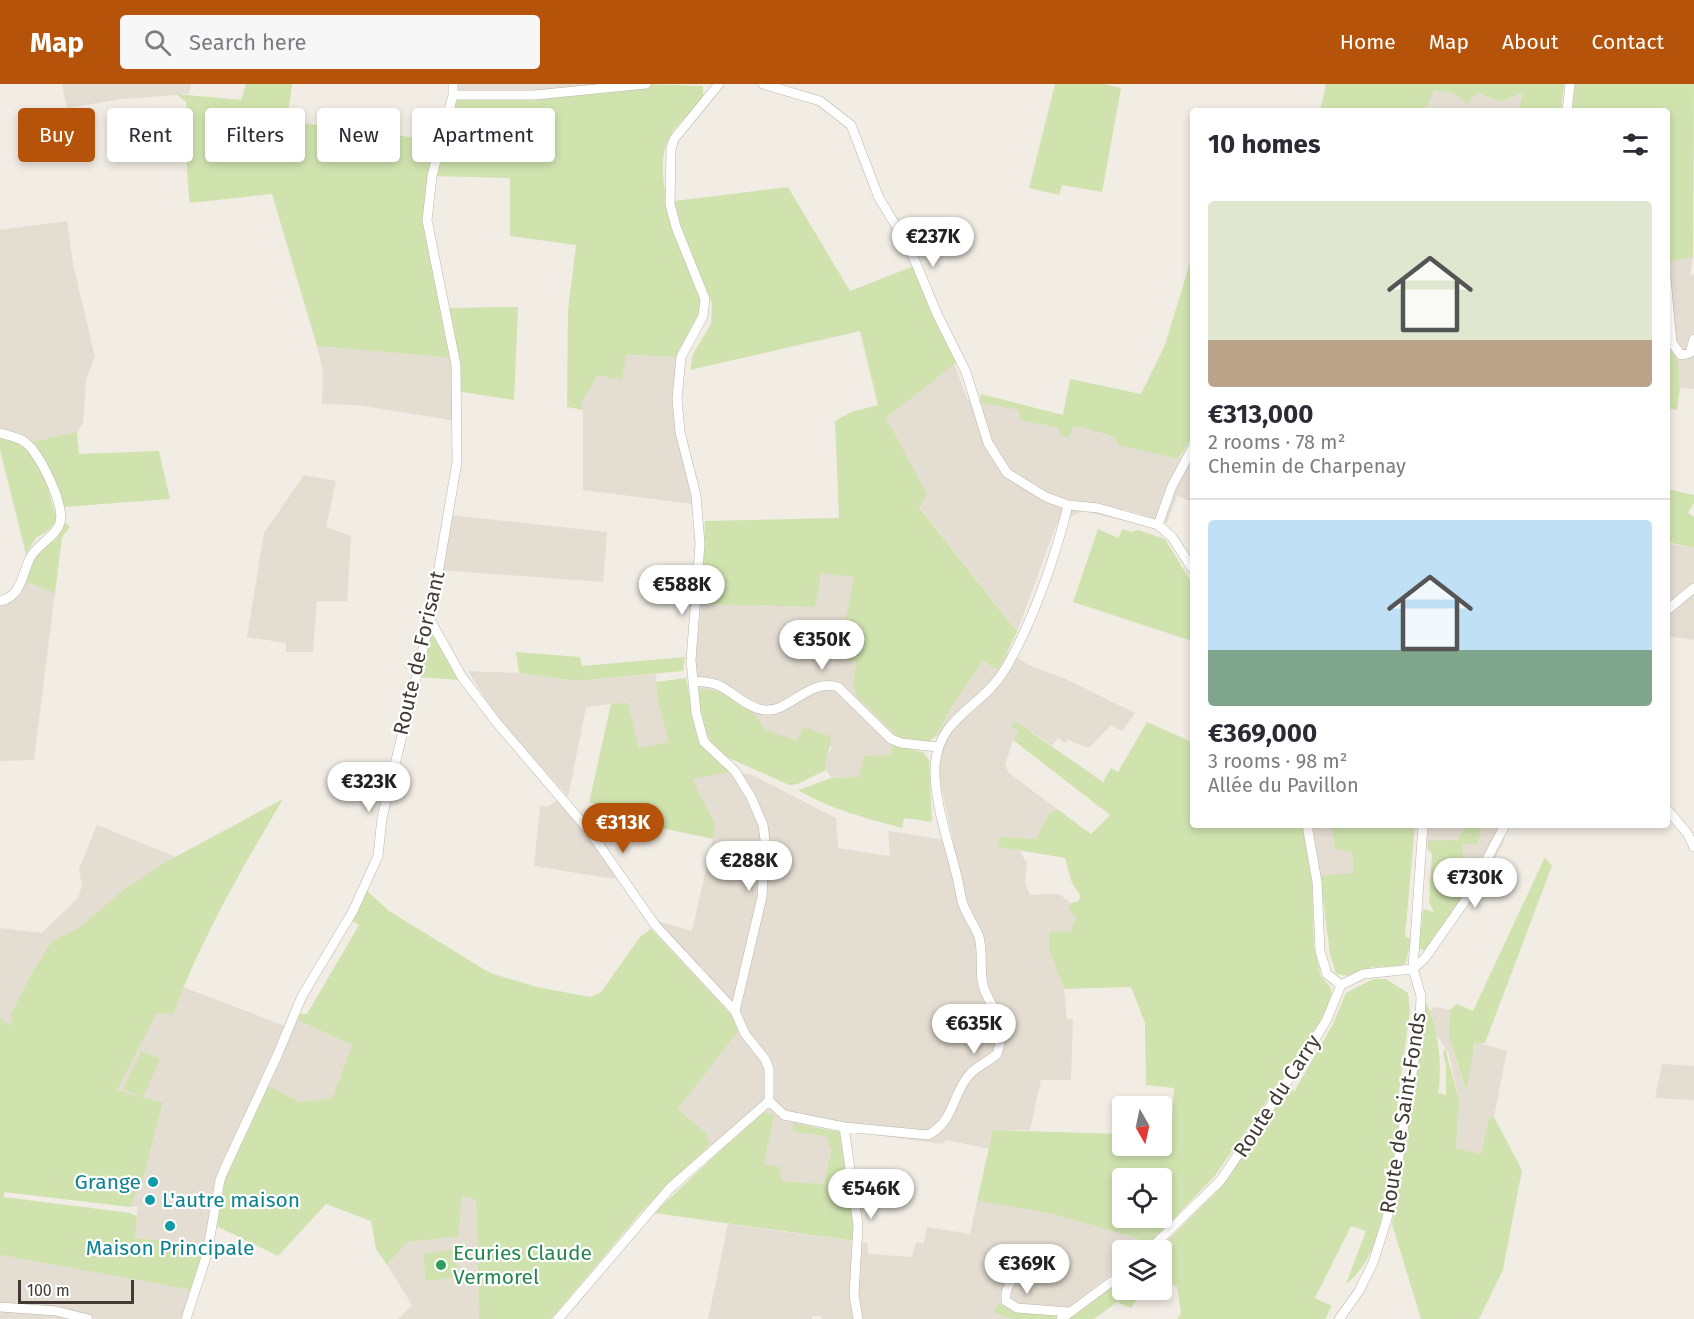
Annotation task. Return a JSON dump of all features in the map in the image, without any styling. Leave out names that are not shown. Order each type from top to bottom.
[{"type":"street","name":"Route de Forisant","points":[[186,1319],[207,1254],[220,1180],[302,996],[353,911],[378,856],[384,807],[414,676],[430,620],[457,462],[456,365],[427,220],[432,176],[453,95],[453,84]]},
{"type":"street","points":[[453,95],[535,95],[646,84]]},
{"type":"street","points":[[719,84],[707,101],[678,132],[670,149],[670,204],[676,227],[705,299],[703,316],[681,357],[677,399],[680,432],[696,495],[700,544],[691,660],[699,733],[715,754],[735,771],[751,797],[763,825],[765,840],[762,897],[735,1011]]},
{"type":"street","points":[[763,84],[820,101],[851,125],[879,198],[910,249],[937,314],[966,372],[988,443],[1007,473],[1021,484],[1068,505],[1098,508],[1158,525],[1172,537],[1190,565]]},
{"type":"street","points":[[1567,108],[1570,84]]},
{"type":"street","points":[[1670,321],[1672,343],[1682,355],[1690,353],[1694,339]]},
{"type":"street","points":[[0,433],[27,443],[39,459],[59,507],[61,519],[56,531],[33,553],[18,589],[10,599],[0,601]]},
{"type":"street","points":[[1158,525],[1172,486],[1190,453]]},
{"type":"street","points":[[430,620],[462,677],[497,723],[591,833],[655,925],[735,1011],[745,1034],[765,1059],[769,1069],[770,1101],[783,1115],[844,1127],[918,1136],[938,1130],[949,1117],[967,1078],[997,1054],[1001,1041],[1002,1020],[984,990],[983,957],[978,936],[963,904],[945,831],[936,788],[938,747],[953,721],[990,689],[1002,674],[1038,596],[1062,532],[1068,505]]},
{"type":"street","points":[[1670,608],[1694,588]]},
{"type":"street","points":[[693,681],[718,684],[765,710],[776,708],[803,693],[827,684],[838,687],[891,739],[908,745],[938,747]]},
{"type":"street","points":[[1670,813],[1687,833],[1694,847]]},
{"type":"street","points":[[1308,828],[1317,882],[1320,951],[1327,974],[1341,985],[1364,974],[1413,969],[1434,948],[1465,901],[1502,828]]},
{"type":"street","name":"Route de Saint-Fonds","points":[[1339,1319],[1359,1291],[1373,1263],[1387,1219],[1420,1023],[1421,996],[1413,969],[1423,828]]},
{"type":"street","name":"Route du Carry","points":[[1159,1240],[1221,1180],[1321,1029],[1341,985]]},
{"type":"street","points":[[558,1319],[670,1188],[770,1101]]},
{"type":"street","points":[[844,1127],[858,1225],[854,1295],[858,1319]]},
{"type":"street","points":[[1022,1256],[1006,1292],[1006,1301],[1017,1308],[1069,1312]]},
{"type":"street","points":[[1061,1319],[1112,1281]]},
{"type":"street","points":[[0,1307],[56,1311],[88,1319]]},
{"type":"shaded area","points":[[62,84],[191,84],[189,94],[123,99],[67,108]]},
{"type":"shaded area","points":[[453,84],[607,84],[609,88],[453,95]]},
{"type":"shaded area","points":[[1433,90],[1477,93],[1502,102],[1523,92],[1519,108],[1424,108],[1427,106]]},
{"type":"shaded area","points":[[67,221],[73,264],[95,357],[86,379],[83,423],[77,432],[27,443],[0,433],[0,230]]},
{"type":"shaded area","points":[[1693,257],[1690,274],[1694,275],[1694,389],[1680,388],[1678,360],[1670,352],[1670,261]]},
{"type":"shaded area","points":[[317,346],[455,358],[457,421],[357,405],[322,404],[323,371]]},
{"type":"shaded area","points":[[950,352],[967,399],[1020,410],[1021,420],[1058,428],[1082,427],[1114,437],[1118,445],[1179,459],[1190,444],[1190,501],[1177,496],[1167,523],[1124,509],[1122,520],[1083,511],[1057,523],[1017,632],[919,506],[886,418],[903,397]]},
{"type":"shaded area","points":[[625,355],[681,357],[677,399],[685,466],[693,504],[583,490],[583,410],[581,403],[598,375]]},
{"type":"shaded area","points":[[304,475],[336,481],[326,527],[351,536],[347,601],[317,601],[313,652],[286,652],[286,643],[247,637],[264,533]]},
{"type":"shaded area","points":[[449,515],[607,532],[603,582],[439,570]]},
{"type":"shaded area","points":[[1670,544],[1694,548],[1694,640],[1670,636]]},
{"type":"shaded area","points":[[821,572],[855,577],[838,658],[856,662],[853,683],[899,738],[893,745],[891,755],[860,777],[832,778],[826,770],[825,760],[832,747],[792,741],[764,729],[698,689],[695,666],[701,604],[815,607]]},
{"type":"shaded area","points":[[21,580],[55,593],[34,760],[0,761],[0,601]]},
{"type":"shaded area","points":[[1007,652],[1029,665],[1066,679],[1135,713],[1122,731],[1111,725],[1089,748],[1068,740],[1064,743],[1058,738],[1052,746],[1032,732],[1011,726],[1020,732],[1013,740],[1005,765],[1009,773],[1057,809],[1048,815],[1036,839],[1002,837],[998,839],[999,847],[1019,850],[1027,863],[1025,883],[1030,895],[1059,894],[1071,903],[1068,908],[1076,918],[1070,932],[1049,950],[1064,989],[1067,1019],[1073,1019],[1071,1080],[1041,1080],[1030,1130],[993,1130],[990,1149],[946,1140],[942,1144],[794,1124],[794,1132],[826,1136],[831,1151],[824,1184],[781,1181],[764,1165],[774,1115],[713,1155],[706,1133],[678,1109],[737,1031],[745,1026],[743,1015],[722,996],[702,966],[697,968],[658,921],[692,931],[715,823],[691,778],[729,772],[750,774],[836,818],[838,848],[890,856],[888,831],[953,841],[941,786],[937,735],[952,706],[983,661],[998,670]]},
{"type":"shaded area","points":[[468,671],[519,673],[576,681],[656,674],[657,697],[670,742],[639,748],[628,702],[586,707],[568,797],[494,713]]},
{"type":"shaded area","points":[[558,799],[588,833],[616,875],[614,879],[534,866],[540,806],[549,806]]},
{"type":"shaded area","points":[[97,825],[176,857],[121,892],[78,930],[11,1027],[0,1018],[0,928],[42,933],[78,898],[82,886],[79,869]]},
{"type":"shaded area","points":[[1312,828],[1332,828],[1335,849],[1352,853],[1353,874],[1320,876]]},
{"type":"shaded area","points":[[1429,828],[1464,828],[1458,840],[1427,841]]},
{"type":"shaded area","points":[[1480,828],[1505,828],[1504,842],[1472,901],[1460,902],[1463,843]]},
{"type":"shaded area","points":[[183,987],[285,1026],[297,1020],[352,1045],[332,1098],[300,1102],[264,1085],[209,1245],[134,1238],[138,1207],[130,1207],[144,1175],[163,1104],[116,1090],[157,1012],[173,1014]]},
{"type":"shaded area","points":[[1436,1007],[1450,1010],[1449,1037],[1465,1090],[1476,1042],[1507,1051],[1494,1117],[1489,1119],[1481,1154],[1456,1148],[1459,1100],[1449,1054],[1436,1034],[1430,1010]]},
{"type":"shaded area","points":[[1662,1064],[1694,1066],[1694,1100],[1655,1098]]},
{"type":"shaded area","points":[[462,1196],[476,1200],[479,1319],[398,1319],[412,1305],[387,1265],[407,1242],[457,1237]]},
{"type":"shaded area","points":[[977,1201],[1049,1213],[1138,1240],[1112,1240],[1112,1274],[1060,1314],[1017,1312],[999,1303],[993,1312],[1012,1319],[822,1319],[821,1316],[812,1316],[812,1319],[708,1319],[728,1224],[867,1243],[868,1254],[912,1257],[916,1242],[924,1243],[927,1227],[970,1234]]},
{"type":"shaded area","points":[[0,1255],[187,1289],[195,1295],[186,1319],[0,1319]]},
{"type":"green space","points":[[246,84],[292,84],[289,108],[205,108],[205,162],[305,162],[305,123],[317,125],[317,162],[400,162],[400,136],[412,137],[412,162],[555,162],[555,108],[449,108],[453,95],[471,96],[646,84],[703,86],[703,101],[673,131],[665,149],[663,169],[665,192],[671,215],[705,299],[703,316],[681,357],[626,355],[622,380],[598,375],[581,403],[583,410],[567,407],[568,310],[576,245],[510,236],[510,178],[432,176],[427,220],[445,308],[518,307],[514,400],[456,391],[454,358],[317,346],[272,194],[190,203],[188,162],[193,162],[193,108],[186,108],[186,102],[176,94],[241,100]]},
{"type":"green space","points":[[1055,84],[1104,84],[1121,88],[1102,192],[1062,185],[1059,195],[1029,188]]},
{"type":"green space","points":[[1326,84],[1564,84],[1561,108],[1519,108],[1523,92],[1502,102],[1477,93],[1467,104],[1453,93],[1434,90],[1424,108],[1321,108]]},
{"type":"green space","points":[[1575,84],[1694,84],[1693,257],[1670,261],[1670,108],[1572,108]]},
{"type":"green space","points":[[788,187],[850,291],[914,266],[957,362],[886,418],[927,494],[919,507],[1017,632],[998,670],[983,661],[952,706],[937,735],[929,742],[899,738],[856,696],[853,683],[856,662],[838,658],[854,577],[821,573],[815,607],[701,604],[705,521],[839,518],[835,421],[851,412],[878,405],[860,331],[690,370],[693,354],[711,324],[712,303],[676,217],[674,201]]},
{"type":"green space","points":[[1190,263],[1190,441],[1178,459],[1118,445],[1114,437],[1082,427],[1073,427],[1069,438],[1061,436],[1058,428],[1020,420],[1019,410],[980,402],[981,394],[1063,415],[1070,379],[1141,394],[1165,345]]},
{"type":"green space","points":[[1670,351],[1678,360],[1680,388],[1677,410],[1670,409]]},
{"type":"green space","points":[[77,432],[79,454],[159,451],[170,499],[62,507],[49,467],[42,468],[57,520],[49,530],[36,538],[26,554],[0,450],[0,433],[27,443]]},
{"type":"green space","points":[[1670,490],[1694,495],[1694,503],[1688,513],[1694,517],[1694,548],[1670,543]]},
{"type":"green space","points":[[61,519],[70,527],[62,537],[55,593],[21,580],[29,560]]},
{"type":"green space","points":[[1098,529],[1118,538],[1123,529],[1131,532],[1138,530],[1165,539],[1190,580],[1190,640],[1073,602]]},
{"type":"green space","points":[[431,633],[460,680],[415,677]]},
{"type":"green space","points":[[516,652],[580,657],[582,666],[685,657],[683,671],[576,681],[519,673]]},
{"type":"green space","points":[[686,678],[698,740],[729,772],[692,779],[715,823],[713,839],[647,825],[650,812],[589,803],[611,704],[628,702],[639,748],[669,742],[657,697],[656,682]]},
{"type":"green space","points":[[698,689],[727,695],[753,713],[764,729],[797,741],[803,727],[830,736],[826,770],[798,784],[789,785],[718,753],[703,729]]},
{"type":"green space","points":[[1015,721],[1103,782],[1111,768],[1118,772],[1147,722],[1190,741],[1190,828],[1303,828],[1312,881],[1314,947],[1321,976],[1331,988],[1332,1000],[1319,1026],[1214,1177],[1172,1220],[1172,1168],[1112,1168],[1112,1228],[1164,1228],[1153,1240],[1138,1240],[1049,1213],[977,1201],[993,1130],[1112,1134],[1112,1156],[1172,1156],[1174,1088],[1146,1085],[1145,1023],[1131,987],[1064,989],[1049,950],[1050,931],[1070,932],[1076,918],[1068,908],[1071,903],[1079,901],[1080,895],[1072,883],[1065,858],[999,847],[998,839],[1002,837],[1036,839],[1048,815],[1057,809],[1091,834],[1110,815],[1013,740],[1019,732],[1011,726]]},
{"type":"green space","points":[[893,745],[923,752],[929,760],[932,822],[904,818],[902,828],[836,808],[798,790],[832,778],[859,777],[864,756],[890,755]]},
{"type":"green space","points":[[283,799],[209,931],[173,1014],[157,1013],[117,1090],[163,1103],[144,1175],[130,1207],[4,1192],[4,1197],[130,1213],[137,1216],[135,1238],[209,1245],[195,1295],[187,1289],[0,1255],[0,1018],[11,1026],[12,1012],[52,941],[79,928],[121,892],[164,863]]},
{"type":"green space","points":[[1332,828],[1415,828],[1405,936],[1411,939],[1406,963],[1401,966],[1372,967],[1347,976],[1336,974],[1330,954],[1320,876],[1353,873],[1352,853],[1335,849]]},
{"type":"green space","points":[[1464,828],[1481,828],[1478,844],[1463,844],[1460,902],[1425,951],[1419,948],[1423,909],[1434,912],[1429,902],[1432,854],[1428,849],[1427,841],[1458,840]]},
{"type":"green space","points":[[1545,857],[1552,866],[1485,1043],[1475,1043],[1466,1091],[1449,1037],[1450,1010],[1457,1004],[1473,1011]]},
{"type":"green space","points":[[364,888],[389,911],[490,973],[537,987],[590,997],[601,992],[640,937],[651,929],[732,1016],[738,1031],[678,1109],[706,1133],[710,1145],[642,1211],[551,1319],[479,1319],[476,1200],[462,1196],[458,1237],[407,1242],[387,1265],[376,1249],[371,1221],[326,1204],[278,1256],[212,1224],[220,1180],[264,1084],[300,1102],[332,1098],[352,1045],[297,1020],[300,1014],[307,1014],[359,925],[348,919]]},
{"type":"green space","points":[[1373,979],[1386,979],[1408,993],[1410,1011],[1397,1105],[1402,1104],[1393,1169],[1384,1168],[1384,1173],[1391,1174],[1378,1234],[1366,1262],[1346,1284],[1366,1231],[1351,1226],[1315,1298],[1332,1306],[1325,1319],[1177,1319],[1181,1313],[1177,1287],[1172,1284],[1172,1240],[1168,1240],[1222,1186],[1291,1085],[1294,1092],[1333,1024],[1346,993]]},
{"type":"green space","points":[[1426,1002],[1434,1023],[1438,1047],[1440,1071],[1438,1093],[1446,1095],[1446,1067],[1443,1053],[1445,1048],[1459,1100],[1456,1148],[1481,1154],[1489,1118],[1494,1117],[1522,1170],[1503,1270],[1479,1319],[1421,1319],[1392,1224]]},
{"type":"green space","points":[[141,1051],[160,1059],[143,1097],[123,1089]]},
{"type":"green space","points":[[759,1114],[774,1115],[764,1165],[780,1167],[781,1181],[824,1184],[831,1151],[826,1136],[793,1132],[793,1123],[840,1132],[855,1227],[854,1241],[654,1213]]},
{"type":"green space","name":"Ecuries Claude Vermorel","points":[[455,1249],[458,1277],[426,1281],[423,1254]]},
{"type":"green space","points":[[1112,1287],[1112,1300],[1136,1300],[1131,1308],[1117,1302],[1094,1319],[1068,1319]]},
{"type":"green space","points":[[998,1303],[1017,1312],[1060,1314],[1057,1319],[1012,1319],[993,1312]]},
{"type":"place","name":"Grange","points":[[153,1182]]},
{"type":"place","name":"L'autre maison","points":[[150,1200]]},
{"type":"place","name":"Maison Principale","points":[[170,1226]]},
{"type":"place","name":"Ecuries Claude Vermorel","points":[[441,1265]]}]
